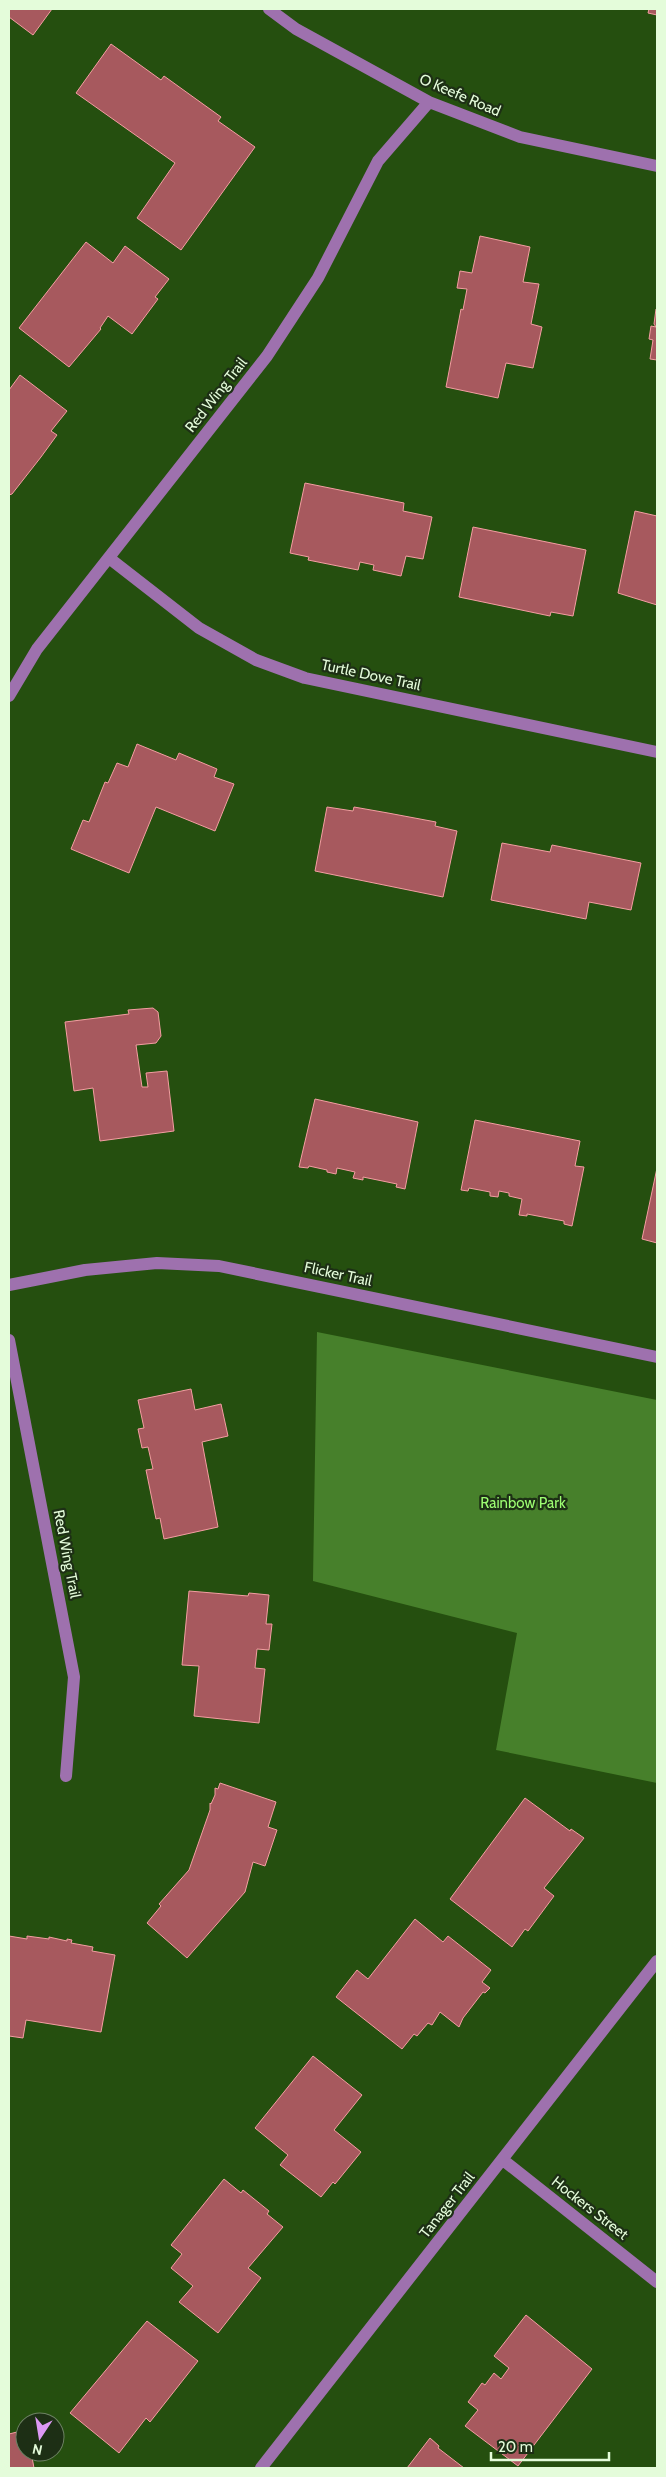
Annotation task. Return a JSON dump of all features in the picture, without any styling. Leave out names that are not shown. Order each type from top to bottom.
[{"type":"street","name":"O Keefe Road","points":[[269,9],[296,29],[429,102],[520,137],[657,166]]},
{"type":"street","name":"Red Wing Trail","points":[[9,696],[37,649],[268,356],[318,278],[378,161],[429,102]]},
{"type":"street","name":"Turtle Dove Trail","points":[[109,558],[198,628],[256,660],[306,678],[657,752]]},
{"type":"street","name":"Flicker Trail","points":[[9,1285],[85,1270],[157,1263],[219,1266],[657,1357]]},
{"type":"street","name":"Red Wing Trail","points":[[9,1340],[74,1677],[66,1776]]},
{"type":"street","name":"Tanager Trail","points":[[261,2468],[657,1961]]},
{"type":"street","name":"Hockers Street","points":[[503,2160],[657,2282]]},
{"type":"green space","name":"Rainbow Park","points":[[317,1332],[657,1400],[657,1783],[496,1750],[517,1633],[313,1581]]},
{"type":"building","points":[[9,9],[52,9],[33,35],[9,17]]},
{"type":"building","points":[[649,9],[657,9],[657,15],[648,13]]},
{"type":"building","points":[[111,44],[161,80],[164,76],[221,117],[218,121],[255,147],[181,250],[137,218],[175,163],[76,93]]},
{"type":"building","points":[[480,236],[530,247],[523,282],[539,284],[531,324],[542,327],[533,368],[506,363],[498,398],[446,387],[461,309],[463,310],[467,289],[457,288],[460,271],[472,273]]},
{"type":"building","points":[[86,242],[113,263],[125,246],[169,279],[155,297],[158,299],[132,334],[108,316],[101,329],[69,367],[19,328]]},
{"type":"building","points":[[656,309],[657,360],[650,359],[653,340],[649,339],[651,326],[656,327],[654,324]]},
{"type":"building","points":[[20,375],[67,411],[51,431],[57,435],[12,494],[9,495],[9,390]]},
{"type":"building","points":[[305,483],[404,503],[403,511],[432,517],[423,559],[406,556],[401,576],[373,570],[374,565],[360,562],[358,570],[308,560],[309,557],[290,553]]},
{"type":"building","points":[[635,511],[657,516],[657,605],[618,593]]},
{"type":"building","points":[[473,527],[586,550],[573,616],[551,612],[550,616],[459,597]]},
{"type":"building","points":[[137,744],[176,760],[179,753],[217,769],[214,777],[234,784],[215,831],[156,807],[129,873],[71,849],[83,820],[89,822],[105,782],[108,783],[117,763],[128,767]]},
{"type":"building","points":[[327,807],[353,811],[354,807],[388,813],[436,822],[435,826],[457,831],[443,897],[315,871]]},
{"type":"building","points":[[502,843],[550,852],[552,845],[641,863],[631,910],[589,902],[586,919],[491,900]]},
{"type":"building","points":[[153,1008],[158,1012],[161,1036],[156,1043],[136,1045],[142,1087],[148,1087],[146,1073],[167,1071],[174,1131],[100,1141],[93,1088],[74,1091],[65,1022],[129,1014],[128,1010]]},
{"type":"building","points":[[315,1099],[418,1122],[405,1189],[396,1187],[397,1184],[363,1177],[363,1180],[353,1178],[355,1172],[337,1168],[336,1174],[309,1166],[308,1168],[299,1167]]},
{"type":"building","points":[[475,1120],[580,1141],[575,1166],[584,1167],[572,1226],[564,1224],[564,1221],[527,1214],[527,1216],[519,1215],[522,1199],[509,1196],[509,1193],[499,1191],[498,1197],[490,1196],[490,1192],[469,1188],[468,1191],[461,1190]]},
{"type":"building","points":[[657,1168],[657,1243],[642,1239]]},
{"type":"building","points":[[191,1389],[195,1410],[221,1404],[228,1436],[202,1442],[218,1527],[164,1539],[160,1518],[156,1519],[146,1470],[153,1469],[148,1447],[142,1448],[138,1429],[144,1428],[138,1400]]},
{"type":"building","points":[[189,1591],[248,1596],[249,1593],[269,1595],[266,1624],[272,1624],[269,1650],[257,1649],[255,1668],[265,1669],[259,1723],[194,1716],[199,1666],[182,1665]]},
{"type":"building","points":[[220,1783],[276,1802],[268,1827],[277,1830],[265,1866],[253,1862],[245,1892],[187,1958],[147,1923],[161,1906],[159,1904],[189,1870],[210,1810],[210,1803],[215,1795],[215,1788],[218,1789]]},
{"type":"building","points":[[525,1798],[570,1831],[571,1829],[584,1838],[544,1888],[554,1896],[528,1931],[525,1929],[512,1947],[450,1899]]},
{"type":"building","points":[[415,1919],[443,1942],[448,1936],[491,1970],[482,1982],[490,1988],[485,1993],[483,1992],[463,2018],[459,2027],[440,2012],[432,2025],[428,2023],[417,2036],[414,2034],[402,2049],[336,1997],[357,1970],[368,1979]]},
{"type":"building","points":[[9,1936],[27,1939],[27,1936],[49,1939],[49,1937],[67,1941],[67,1939],[72,1940],[71,1943],[93,1947],[92,1951],[115,1955],[101,2032],[26,2020],[23,2038],[9,2036]]},
{"type":"building","points":[[313,2056],[362,2095],[334,2130],[361,2152],[335,2184],[333,2182],[321,2197],[280,2165],[288,2155],[255,2128]]},
{"type":"building","points":[[224,2179],[241,2193],[243,2190],[269,2211],[267,2214],[283,2227],[248,2268],[261,2278],[218,2333],[179,2302],[193,2286],[171,2268],[182,2254],[171,2245]]},
{"type":"building","points":[[526,2315],[592,2369],[518,2466],[465,2426],[478,2410],[468,2402],[482,2383],[485,2385],[494,2373],[501,2379],[509,2368],[494,2356]]},
{"type":"building","points":[[147,2321],[198,2361],[150,2422],[146,2418],[119,2453],[70,2413]]},
{"type":"building","points":[[15,2432],[15,2462],[33,2462],[34,2468],[9,2468],[9,2434]]},
{"type":"building","points":[[430,2438],[439,2446],[438,2448],[464,2468],[407,2468]]}]
